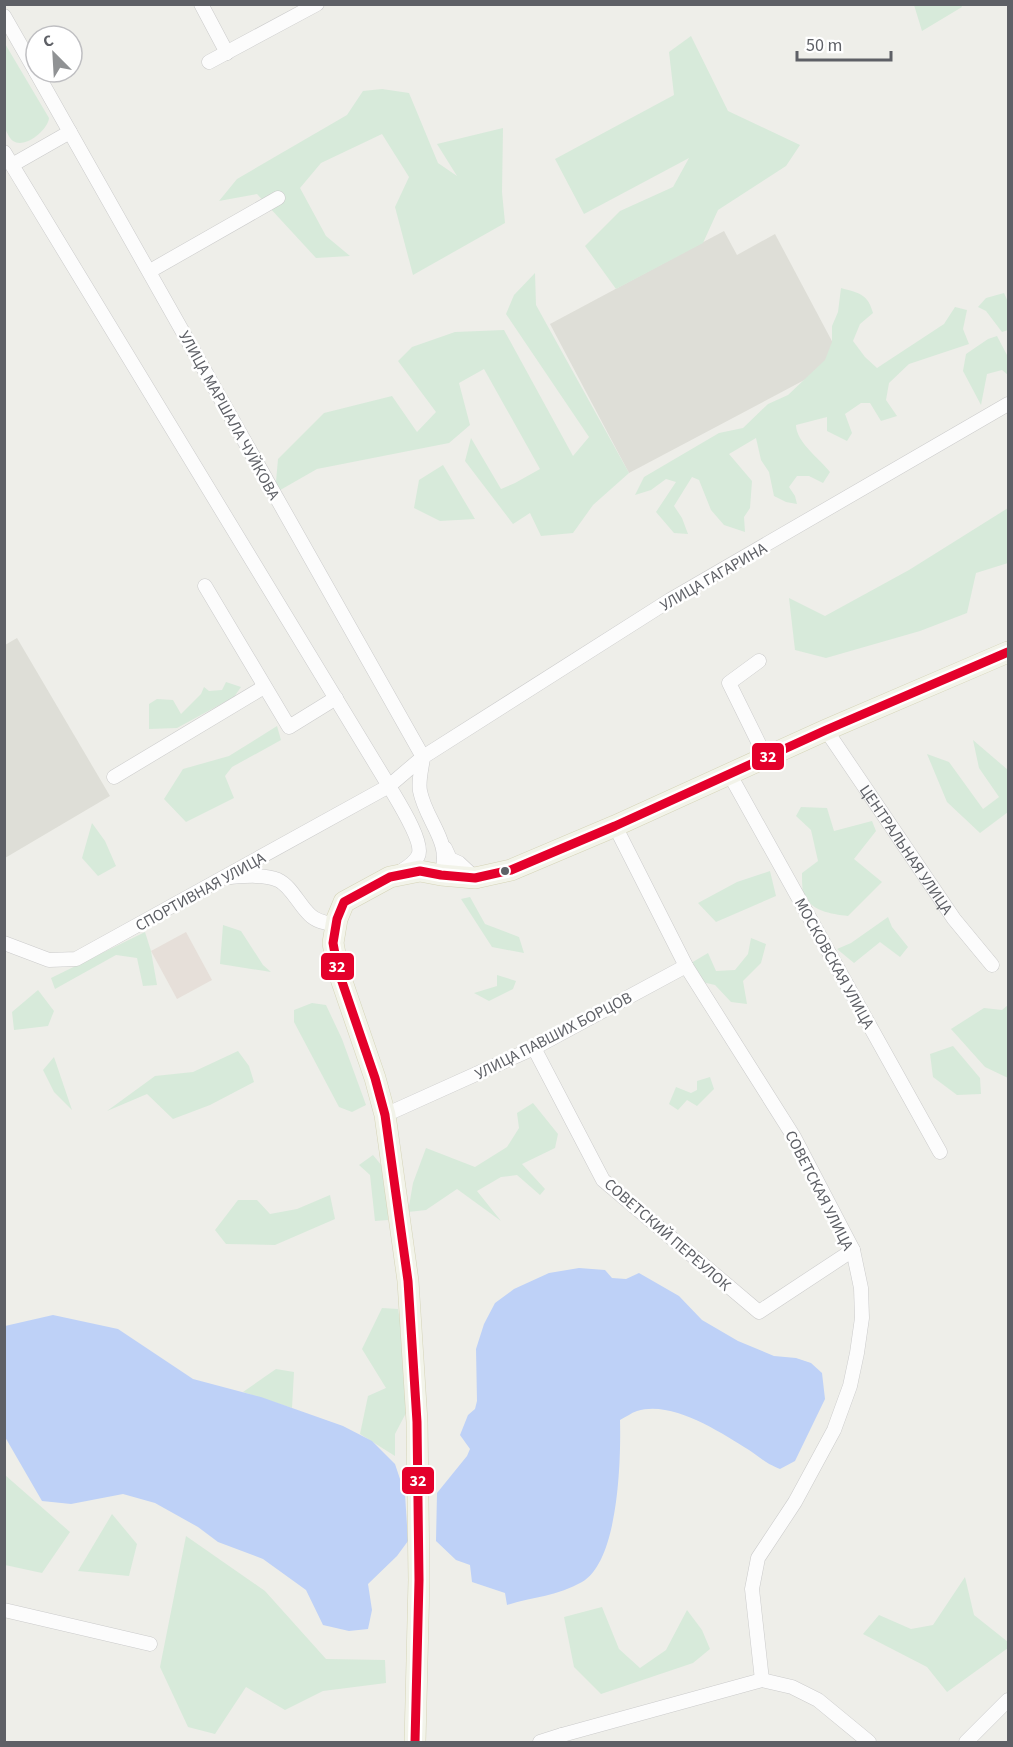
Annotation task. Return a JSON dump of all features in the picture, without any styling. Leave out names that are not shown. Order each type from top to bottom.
[{"type":"main road","points":[[415,1743],[419,1580],[417,1422],[408,1281],[385,1115],[375,1078],[338,970],[335,934],[344,902],[390,877],[420,871],[475,878],[511,870],[1008,652]]},
{"type":"street","points":[[4,7],[9,4]]},
{"type":"street","points":[[201,4],[227,53]]},
{"type":"street","points":[[209,63],[317,4]]},
{"type":"street","name":"УЛИЦА МАРШАЛА ЧУЙКОВА","points":[[4,16],[24,51]]},
{"type":"street","name":"УЛИЦА МАРШАЛА ЧУЙКОВА","points":[[43,84],[423,758]]},
{"type":"street","points":[[12,165],[70,132]]},
{"type":"street","points":[[4,152],[390,786],[419,842],[419,855],[427,865],[441,875],[445,864],[444,846]]},
{"type":"street","points":[[150,272],[278,198]]},
{"type":"street","name":"УЛИЦА ГАГАРИНА","points":[[390,786],[423,758],[670,600],[1008,404]]},
{"type":"street","points":[[205,586],[289,727],[336,698]]},
{"type":"street","points":[[759,661],[729,683],[766,758]]},
{"type":"street","points":[[114,777],[264,687]]},
{"type":"street","name":"ЦЕНТРАЛЬНАЯ УЛИЦА","points":[[826,730],[954,919],[992,965]]},
{"type":"street","points":[[423,758],[419,787],[424,806],[450,859],[459,863],[475,878]]},
{"type":"street","name":"МОСКОВСКАЯ УЛИЦА","points":[[730,774],[940,1152]]},
{"type":"street","name":"СПОРТИВНАЯ УЛИЦА","points":[[4,943],[49,960],[76,959],[390,786]]},
{"type":"street","name":"СОВЕТСКАЯ УЛИЦА","points":[[615,826],[686,966],[794,1137],[853,1250],[861,1288],[862,1318],[857,1353],[850,1386],[834,1430],[816,1465],[758,1558],[752,1589],[762,1680]]},
{"type":"street","points":[[390,877],[409,867],[419,855]]},
{"type":"street","points":[[225,878],[252,876],[278,880],[295,896],[310,916],[335,934]]},
{"type":"street","name":"УЛИЦА ПАВШИХ БОРЦОВ","points":[[385,1115],[534,1048],[686,966]]},
{"type":"street","name":"СОВЕТСКИЙ ПЕРЕУЛОК","points":[[534,1048],[603,1180],[759,1312],[853,1250]]},
{"type":"street","points":[[4,1610],[150,1644]]},
{"type":"street","points":[[540,1743],[762,1680],[792,1687],[818,1700],[869,1743]]},
{"type":"street","points":[[966,1743],[1008,1700]]},
{"type":"shaded area","points":[[724,231],[737,255],[775,234],[842,360],[629,473],[550,324]]},
{"type":"shaded area","points":[[17,638],[110,796],[5,858],[5,645]]},
{"type":"shaded area","points":[[186,932],[212,980],[177,999],[151,951]]},
{"type":"green space","points":[[914,5],[961,5],[962,7],[922,31]]},
{"type":"green space","points":[[691,36],[728,111],[800,145],[786,166],[718,210],[703,243],[616,289],[585,246],[620,211],[673,187],[689,158],[584,214],[555,159],[674,95],[669,52]]},
{"type":"green space","points":[[4,42],[24,76],[24,84],[29,84],[49,118],[40,133],[24,142],[13,141],[5,129]]},
{"type":"green space","points":[[382,89],[409,93],[438,163],[457,176],[437,144],[503,128],[502,192],[505,223],[413,275],[395,207],[409,177],[382,134],[321,163],[300,188],[326,236],[350,256],[316,258],[257,194],[219,201],[237,179],[347,115],[363,91]]},
{"type":"green space","points":[[535,273],[536,305],[629,473],[593,505],[573,533],[541,536],[530,513],[513,524],[465,461],[471,438],[501,489],[540,469],[484,369],[459,383],[470,425],[449,443],[317,469],[275,493],[278,459],[324,413],[392,396],[417,432],[436,412],[398,361],[412,347],[455,332],[504,330],[573,456],[589,437],[506,314],[514,295]]},
{"type":"green space","points":[[841,288],[862,295],[871,307],[873,313],[860,324],[853,341],[877,368],[944,324],[955,307],[967,310],[963,329],[969,344],[909,364],[889,383],[886,400],[897,416],[881,421],[870,403],[861,403],[845,414],[852,433],[847,441],[827,431],[827,417],[796,425],[804,444],[830,472],[823,483],[809,476],[797,476],[789,487],[797,504],[774,496],[769,472],[761,460],[756,438],[729,454],[752,481],[750,508],[744,517],[745,532],[724,525],[711,510],[699,480],[692,477],[674,506],[688,534],[674,533],[656,512],[676,482],[666,479],[651,490],[635,495],[644,477],[719,433],[743,428],[768,404],[788,395],[825,360],[832,342],[832,326],[838,312]]},
{"type":"green space","points":[[1004,293],[1008,302],[1008,330],[1002,332],[986,311],[978,307],[986,298]]},
{"type":"green space","points":[[997,336],[1008,357],[1008,375],[1002,370],[987,374],[981,405],[963,371],[966,354],[988,339]]},
{"type":"green space","points":[[443,465],[475,519],[440,521],[414,508],[419,480]]},
{"type":"green space","points":[[1008,508],[1008,563],[976,573],[967,613],[920,631],[826,658],[795,650],[789,598],[825,616],[909,570]]},
{"type":"green space","points":[[226,682],[241,687],[234,697],[177,728],[149,729],[149,704],[157,699],[173,700],[181,714],[201,694],[204,687],[209,691],[222,690]]},
{"type":"green space","points":[[277,726],[281,740],[232,767],[225,776],[234,798],[186,822],[164,799],[183,769],[229,756]]},
{"type":"green space","points":[[973,740],[1008,770],[1008,812],[980,833],[947,802],[927,754],[949,762],[983,809],[999,797],[979,768]]},
{"type":"green space","points":[[801,807],[827,808],[834,831],[872,821],[876,831],[854,859],[882,882],[848,916],[828,913],[816,908],[803,893],[802,873],[818,861],[811,830],[796,816]]},
{"type":"green space","points":[[92,823],[105,841],[116,866],[98,876],[82,858]]},
{"type":"green space","points":[[770,871],[776,896],[716,922],[698,903],[737,882]]},
{"type":"green space","points":[[470,897],[485,924],[519,937],[524,953],[492,947],[461,899]]},
{"type":"green space","points":[[888,917],[892,927],[908,947],[900,957],[880,942],[854,963],[837,949],[851,943]]},
{"type":"green space","points":[[223,925],[241,931],[263,965],[271,972],[220,964]]},
{"type":"green space","points":[[145,932],[157,985],[143,986],[137,958],[116,955],[55,989],[51,978]]},
{"type":"green space","points":[[751,938],[766,944],[761,963],[743,981],[747,1004],[731,1002],[715,985],[702,982],[686,966],[708,953],[716,971],[735,970],[748,954]]},
{"type":"green space","points":[[497,975],[516,981],[513,989],[489,1001],[474,993],[497,986]]},
{"type":"green space","points":[[38,990],[54,1011],[48,1026],[14,1030],[12,1012]]},
{"type":"green space","points":[[312,1003],[326,1005],[342,1039],[366,1105],[352,1112],[339,1107],[294,1022],[294,1010]]},
{"type":"green space","points":[[1008,1005],[1008,1078],[985,1067],[951,1029],[984,1008],[1002,1010]]},
{"type":"green space","points":[[953,1046],[980,1078],[981,1094],[957,1095],[933,1077],[930,1054]]},
{"type":"green space","points":[[238,1051],[249,1066],[254,1082],[210,1105],[173,1119],[147,1094],[107,1111],[155,1076],[193,1072]]},
{"type":"green space","points":[[54,1057],[72,1110],[54,1092],[43,1070]]},
{"type":"green space","points":[[710,1077],[714,1089],[697,1106],[687,1100],[678,1110],[669,1104],[676,1087],[691,1093],[697,1090],[697,1081]]},
{"type":"green space","points":[[533,1103],[558,1134],[555,1148],[522,1164],[545,1189],[540,1195],[517,1175],[501,1177],[477,1191],[501,1221],[457,1189],[426,1210],[408,1212],[413,1183],[426,1148],[475,1167],[507,1147],[519,1128],[517,1113]]},
{"type":"green space","points":[[373,1155],[387,1172],[388,1220],[375,1221],[370,1175],[359,1165]]},
{"type":"green space","points":[[330,1195],[335,1219],[275,1245],[226,1244],[215,1230],[238,1200],[257,1200],[270,1214],[297,1209]]},
{"type":"green space","points":[[382,1308],[398,1309],[409,1373],[406,1413],[395,1434],[395,1456],[360,1434],[368,1396],[386,1388],[362,1349]]},
{"type":"green space","points":[[276,1369],[294,1372],[292,1408],[243,1392]]},
{"type":"green space","points":[[5,1475],[70,1532],[42,1573],[5,1565]]},
{"type":"green space","points":[[112,1514],[137,1544],[129,1576],[78,1571]]},
{"type":"green space","points":[[186,1536],[265,1591],[326,1659],[385,1660],[386,1683],[323,1691],[285,1710],[246,1687],[215,1734],[188,1727],[160,1667]]},
{"type":"green space","points":[[965,1577],[974,1615],[1008,1642],[1008,1648],[947,1692],[927,1667],[863,1634],[879,1615],[911,1629],[933,1625]]},
{"type":"green space","points":[[602,1607],[619,1649],[640,1668],[666,1650],[687,1610],[702,1630],[710,1649],[693,1663],[601,1694],[574,1667],[564,1617]]},
{"type":"water","points":[[579,1268],[605,1270],[612,1278],[626,1279],[639,1273],[679,1296],[702,1320],[738,1341],[774,1356],[796,1358],[811,1363],[822,1373],[825,1399],[795,1461],[780,1469],[710,1427],[680,1414],[651,1409],[637,1411],[620,1420],[620,1458],[611,1532],[604,1553],[594,1571],[573,1587],[507,1605],[505,1593],[472,1582],[470,1565],[456,1560],[436,1541],[437,1493],[467,1456],[470,1449],[460,1435],[468,1415],[475,1409],[477,1401],[476,1349],[484,1324],[495,1303],[514,1289],[549,1273]]},
{"type":"water","points":[[53,1315],[118,1329],[193,1379],[261,1397],[343,1426],[372,1441],[395,1464],[405,1494],[408,1541],[397,1556],[368,1584],[372,1610],[368,1629],[349,1631],[323,1625],[306,1590],[263,1559],[218,1542],[198,1527],[155,1503],[123,1494],[71,1504],[42,1501],[5,1437],[5,1326]]},
{"type":"transit line","name":"32","points":[[415,1742],[419,1580],[417,1422],[408,1281],[385,1115],[375,1078],[338,970],[333,943],[337,919],[344,902],[390,877],[420,871],[475,878],[511,870],[1008,652]]}]
